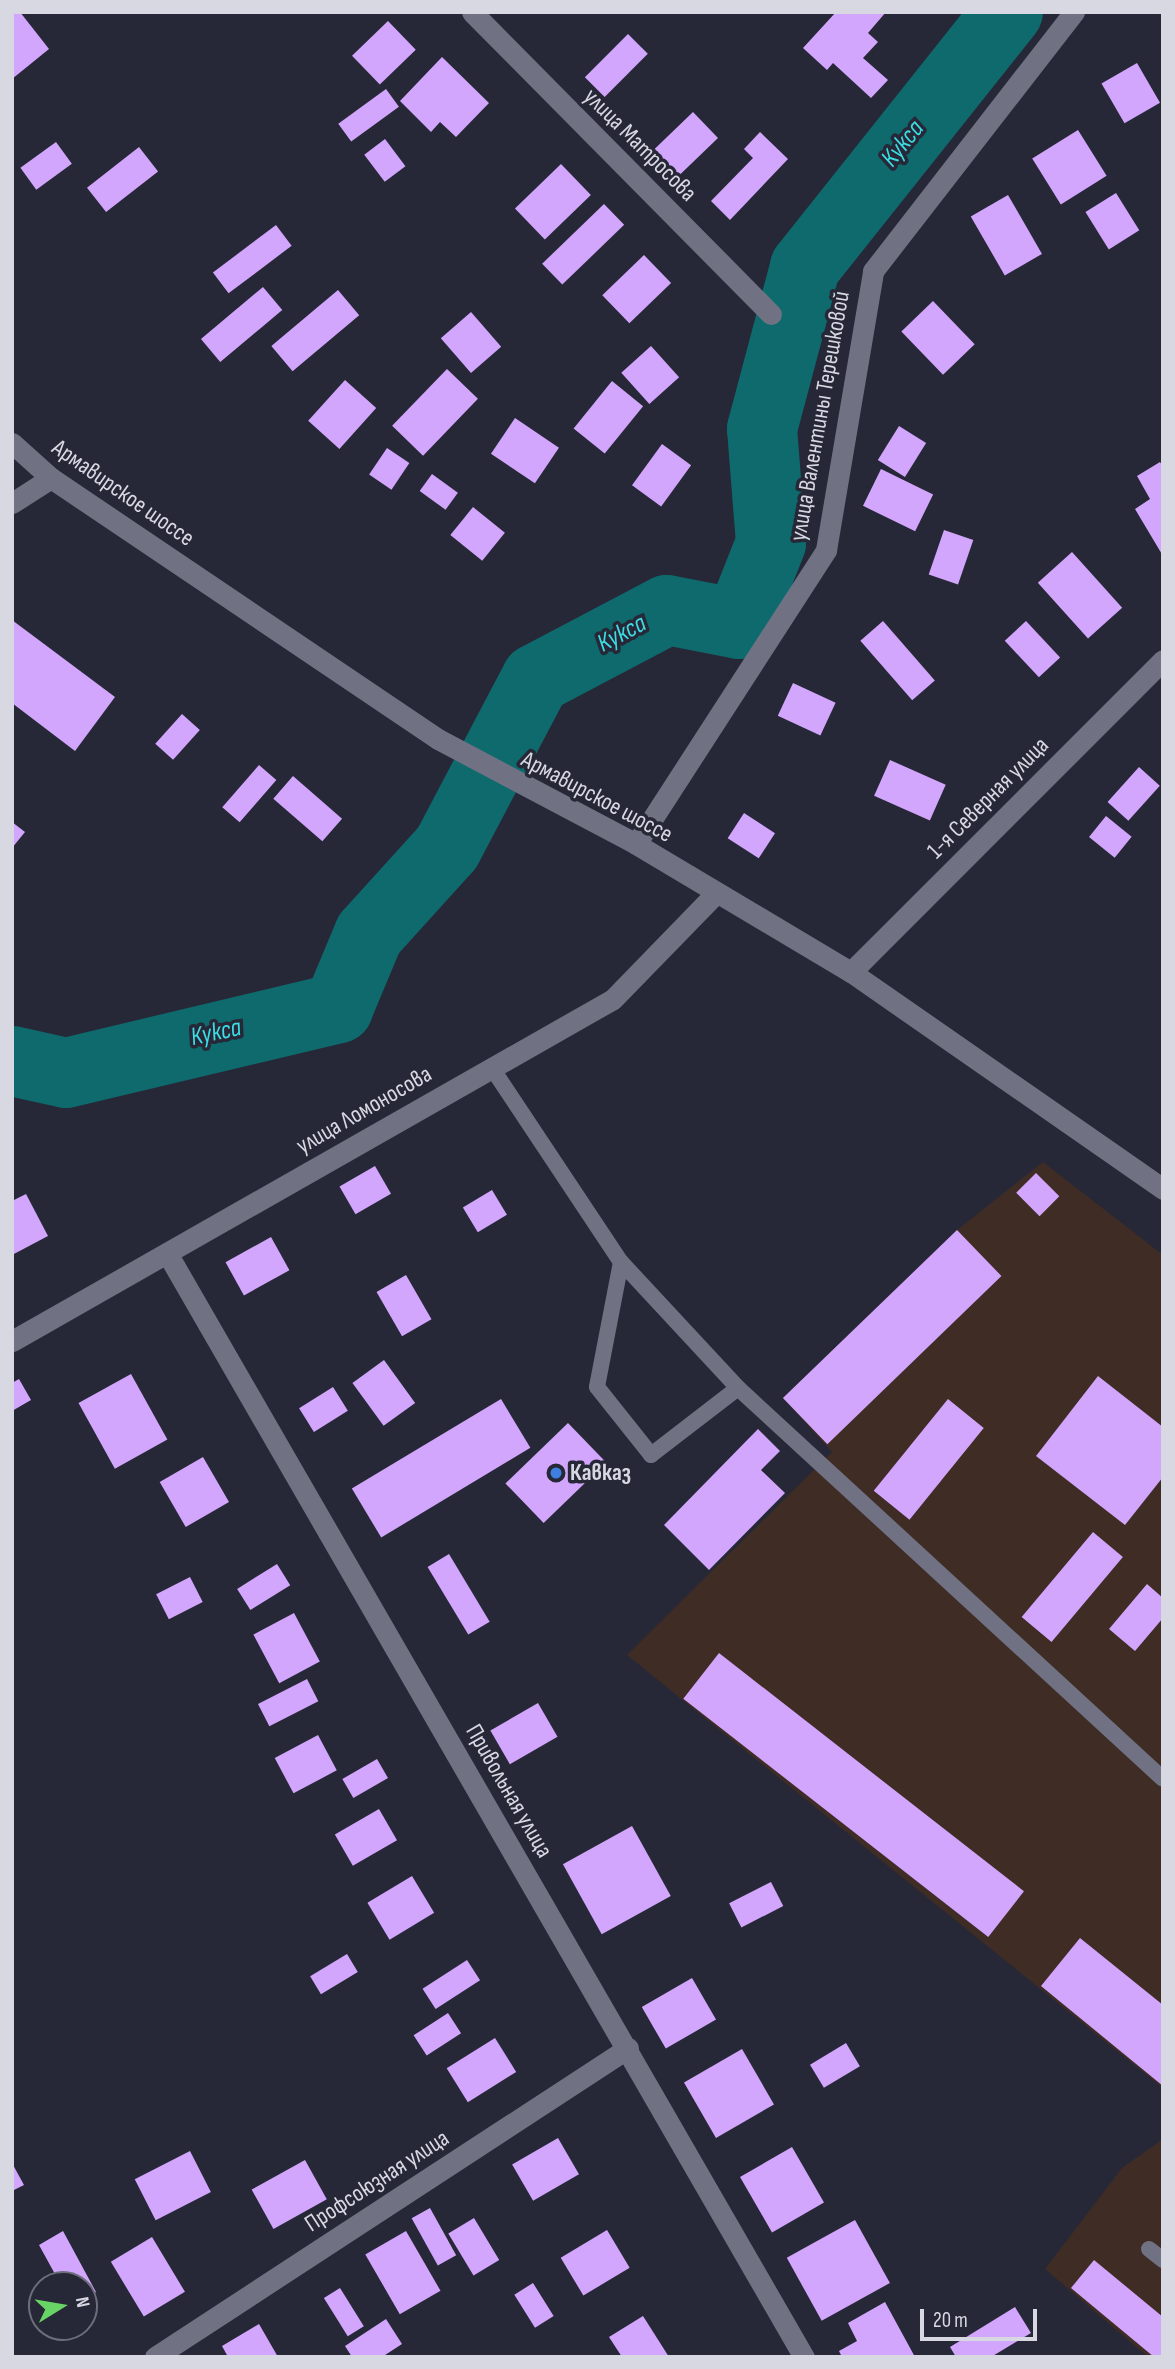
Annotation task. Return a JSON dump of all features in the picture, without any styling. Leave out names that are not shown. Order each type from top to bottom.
[{"type":"street","name":"улица Матросова","points":[[472,12],[771,314]]},
{"type":"street","name":"улица Валентины Терешковой","points":[[636,844],[826,550],[873,271],[1074,12]]},
{"type":"street","name":"Армавирское шоссе","points":[[12,443],[51,478],[438,739],[537,797],[636,844],[850,972],[1163,1189]]},
{"type":"street","points":[[12,503],[51,478]]},
{"type":"street","name":"1-я Северная улица","points":[[850,972],[1163,660]]},
{"type":"street","name":"улица Ломоносова","points":[[12,1341],[613,999],[716,893]]},
{"type":"street","name":"Привольная улица","points":[[167,1253],[804,2357]]},
{"type":"street","name":"Профсоюзная улица","points":[[155,2357],[628,2049]]},
{"type":"lane","points":[[492,1068],[621,1262],[738,1388],[1163,1779]]},
{"type":"lane","points":[[621,1262],[597,1387],[651,1455],[738,1388]]},
{"type":"lane","points":[[1149,2249],[1163,2260]]},
{"type":"shaded area","points":[[1043,1162],[1163,1255],[1163,2088],[627,1655],[832,1452],[783,1398],[957,1230]]},
{"type":"shaded area","points":[[1163,2139],[1163,2357],[1148,2357],[1045,2269],[1122,2168]]},
{"type":"building","points":[[12,12],[20,12],[49,49],[12,79]]},
{"type":"building","points":[[836,12],[886,12],[868,33],[878,42],[863,58],[888,80],[871,98],[833,63],[827,70],[803,48]]},
{"type":"building","points":[[388,21],[416,50],[380,85],[352,56]]},
{"type":"building","points":[[628,34],[648,54],[605,97],[585,77]]},
{"type":"building","points":[[442,57],[489,103],[456,137],[440,122],[431,132],[400,101]]},
{"type":"building","points":[[1137,63],[1160,103],[1124,123],[1101,84]]},
{"type":"building","points":[[386,89],[399,107],[351,141],[338,124]]},
{"type":"building","points":[[693,112],[718,138],[674,180],[649,154]]},
{"type":"building","points":[[1078,130],[1107,176],[1061,204],[1032,159]]},
{"type":"building","points":[[760,132],[788,159],[730,220],[711,201],[753,158],[744,149]]},
{"type":"building","points":[[385,139],[405,166],[385,182],[364,155]]},
{"type":"building","points":[[56,142],[72,164],[36,190],[20,168]]},
{"type":"building","points":[[139,147],[158,171],[106,212],[87,188]]},
{"type":"building","points":[[561,164],[591,195],[545,239],[515,208]]},
{"type":"building","points":[[1116,193],[1139,230],[1109,249],[1085,212]]},
{"type":"building","points":[[1008,195],[1042,254],[1005,275],[971,216]]},
{"type":"building","points":[[604,204],[624,225],[562,285],[542,264]]},
{"type":"building","points":[[276,225],[292,246],[229,293],[213,273]]},
{"type":"building","points":[[644,255],[671,283],[629,323],[602,295]]},
{"type":"building","points":[[263,287],[282,310],[220,362],[201,339]]},
{"type":"building","points":[[338,290],[359,315],[293,371],[271,346]]},
{"type":"building","points":[[933,301],[975,344],[943,375],[901,332]]},
{"type":"building","points":[[471,312],[501,347],[471,373],[441,338]]},
{"type":"building","points":[[651,346],[679,377],[649,404],[621,373]]},
{"type":"building","points":[[447,369],[478,399],[423,456],[392,426]]},
{"type":"building","points":[[345,380],[376,408],[339,449],[308,421]]},
{"type":"building","points":[[612,381],[643,406],[605,454],[574,428]]},
{"type":"building","points":[[515,418],[559,448],[535,483],[491,454]]},
{"type":"building","points":[[899,426],[926,443],[905,477],[878,460]]},
{"type":"building","points":[[662,444],[691,465],[661,506],[632,485]]},
{"type":"building","points":[[387,448],[409,463],[391,490],[369,475]]},
{"type":"building","points":[[1160,462],[1163,467],[1163,556],[1135,509],[1150,499],[1137,476]]},
{"type":"building","points":[[881,469],[933,494],[915,531],[863,506]]},
{"type":"building","points":[[432,474],[458,493],[446,510],[420,491]]},
{"type":"building","points":[[473,507],[505,533],[482,561],[450,535]]},
{"type":"building","points":[[944,530],[973,540],[958,585],[929,574]]},
{"type":"building","points":[[1072,552],[1122,608],[1088,639],[1038,583]]},
{"type":"building","points":[[12,620],[115,697],[75,751],[12,703]]},
{"type":"building","points":[[883,621],[935,681],[912,700],[860,641]]},
{"type":"building","points":[[1026,621],[1060,658],[1039,677],[1005,641]]},
{"type":"building","points":[[793,683],[836,703],[820,735],[778,716]]},
{"type":"building","points":[[182,714],[200,730],[173,760],[155,744]]},
{"type":"building","points":[[890,760],[946,785],[930,820],[874,796]]},
{"type":"building","points":[[259,765],[276,780],[240,822],[222,807]]},
{"type":"building","points":[[1139,767],[1160,786],[1128,821],[1108,802]]},
{"type":"building","points":[[293,776],[342,819],[322,841],[273,799]]},
{"type":"building","points":[[744,813],[775,833],[759,858],[728,838]]},
{"type":"building","points":[[1106,816],[1132,837],[1115,858],[1089,837]]},
{"type":"building","points":[[12,822],[25,832],[12,848]]},
{"type":"building","points":[[375,1166],[391,1194],[355,1214],[339,1186]]},
{"type":"building","points":[[1036,1173],[1059,1196],[1040,1216],[1016,1193]]},
{"type":"building","points":[[492,1190],[507,1215],[478,1232],[463,1208]]},
{"type":"building","points":[[26,1194],[48,1236],[12,1255],[12,1201]]},
{"type":"building","points":[[957,1230],[1001,1276],[827,1444],[783,1398]]},
{"type":"building","points":[[271,1237],[289,1270],[244,1295],[226,1262]]},
{"type":"building","points":[[406,1275],[432,1319],[402,1336],[377,1292]]},
{"type":"building","points":[[384,1360],[415,1403],[384,1426],[352,1383]]},
{"type":"building","points":[[131,1374],[167,1440],[115,1469],[79,1403]]},
{"type":"building","points":[[1098,1376],[1163,1427],[1163,1477],[1125,1525],[1036,1456]]},
{"type":"building","points":[[19,1379],[31,1400],[12,1411],[12,1383]]},
{"type":"building","points":[[333,1387],[348,1411],[314,1432],[299,1408]]},
{"type":"building","points":[[501,1399],[530,1448],[381,1537],[352,1489]]},
{"type":"building","points":[[948,1399],[984,1428],[909,1520],[874,1491]]},
{"type":"building","name":"Кавказ","points":[[568,1423],[606,1463],[544,1523],[505,1483]]},
{"type":"building","points":[[758,1429],[780,1451],[761,1470],[785,1493],[709,1570],[664,1525]]},
{"type":"building","points":[[203,1457],[229,1502],[186,1527],[160,1482]]},
{"type":"building","points":[[1093,1532],[1123,1557],[1052,1642],[1022,1617]]},
{"type":"building","points":[[449,1554],[490,1622],[468,1635],[428,1567]]},
{"type":"building","points":[[277,1564],[290,1585],[250,1610],[237,1589]]},
{"type":"building","points":[[190,1577],[203,1602],[169,1619],[156,1594]]},
{"type":"building","points":[[1147,1584],[1163,1598],[1163,1618],[1135,1651],[1109,1629]]},
{"type":"building","points":[[294,1613],[320,1662],[279,1683],[253,1635]]},
{"type":"building","points":[[719,1653],[1024,1891],[988,1937],[683,1699]]},
{"type":"building","points":[[307,1679],[318,1701],[269,1726],[258,1704]]},
{"type":"building","points":[[538,1703],[558,1737],[510,1764],[490,1730]]},
{"type":"building","points":[[318,1735],[337,1770],[294,1793],[275,1758]]},
{"type":"building","points":[[377,1759],[388,1778],[353,1798],[342,1779]]},
{"type":"building","points":[[379,1809],[397,1840],[353,1866],[335,1834]]},
{"type":"building","points":[[632,1826],[671,1896],[602,1934],[563,1864]]},
{"type":"building","points":[[412,1876],[434,1913],[390,1940],[367,1903]]},
{"type":"building","points":[[771,1882],[783,1906],[741,1927],[729,1903]]},
{"type":"building","points":[[1080,1938],[1163,2005],[1163,2086],[1041,1986]]},
{"type":"building","points":[[347,1954],[358,1972],[321,1994],[310,1976]]},
{"type":"building","points":[[467,1960],[480,1980],[436,2009],[423,1989]]},
{"type":"building","points":[[692,1978],[716,2020],[666,2049],[642,2007]]},
{"type":"building","points":[[448,2013],[461,2033],[427,2055],[414,2035]]},
{"type":"building","points":[[495,2038],[516,2072],[468,2102],[447,2068]]},
{"type":"building","points":[[846,2043],[860,2066],[824,2088],[810,2065]]},
{"type":"building","points":[[742,2049],[774,2104],[716,2138],[684,2082]]},
{"type":"building","points":[[558,2138],[579,2174],[533,2201],[512,2164]]},
{"type":"building","points":[[792,2147],[824,2202],[772,2232],[740,2177]]},
{"type":"building","points":[[190,2151],[211,2192],[156,2220],[135,2179]]},
{"type":"building","points":[[305,2160],[327,2199],[273,2229],[252,2190]]},
{"type":"building","points":[[12,2163],[24,2185],[12,2191]]},
{"type":"building","points":[[430,2208],[456,2255],[438,2265],[412,2218]]},
{"type":"building","points":[[474,2218],[499,2260],[474,2275],[448,2233]]},
{"type":"building","points":[[855,2220],[890,2283],[822,2321],[787,2258]]},
{"type":"building","points":[[607,2230],[630,2268],[583,2296],[561,2258]]},
{"type":"building","points":[[63,2231],[85,2271],[53,2271],[39,2245]]},
{"type":"building","points":[[406,2231],[440,2291],[400,2314],[365,2254]]},
{"type":"building","points":[[152,2237],[185,2292],[144,2317],[111,2262]]},
{"type":"building","points":[[1094,2260],[1163,2317],[1163,2357],[1154,2357],[1071,2288]]},
{"type":"building","points":[[533,2283],[554,2316],[535,2328],[514,2295]]},
{"type":"building","points":[[340,2288],[364,2326],[348,2336],[324,2298]]},
{"type":"building","points":[[885,2302],[915,2357],[842,2357],[839,2351],[857,2341],[848,2323]]},
{"type":"building","points":[[1015,2307],[1031,2333],[991,2357],[956,2357],[950,2347]]},
{"type":"building","points":[[643,2316],[669,2357],[622,2357],[609,2337]]},
{"type":"building","points":[[386,2319],[402,2344],[382,2357],[352,2357],[345,2346]]},
{"type":"building","points":[[259,2324],[278,2357],[228,2357],[222,2346]]},
{"type":"waterway","name":"Кукса","points":[[12,1061],[66,1073],[338,1008],[369,934],[447,848],[536,679],[667,610],[739,624],[771,543],[762,429],[805,267],[1008,12]]},
{"type":"place","name":"Кавказ","points":[[556,1473]]}]
